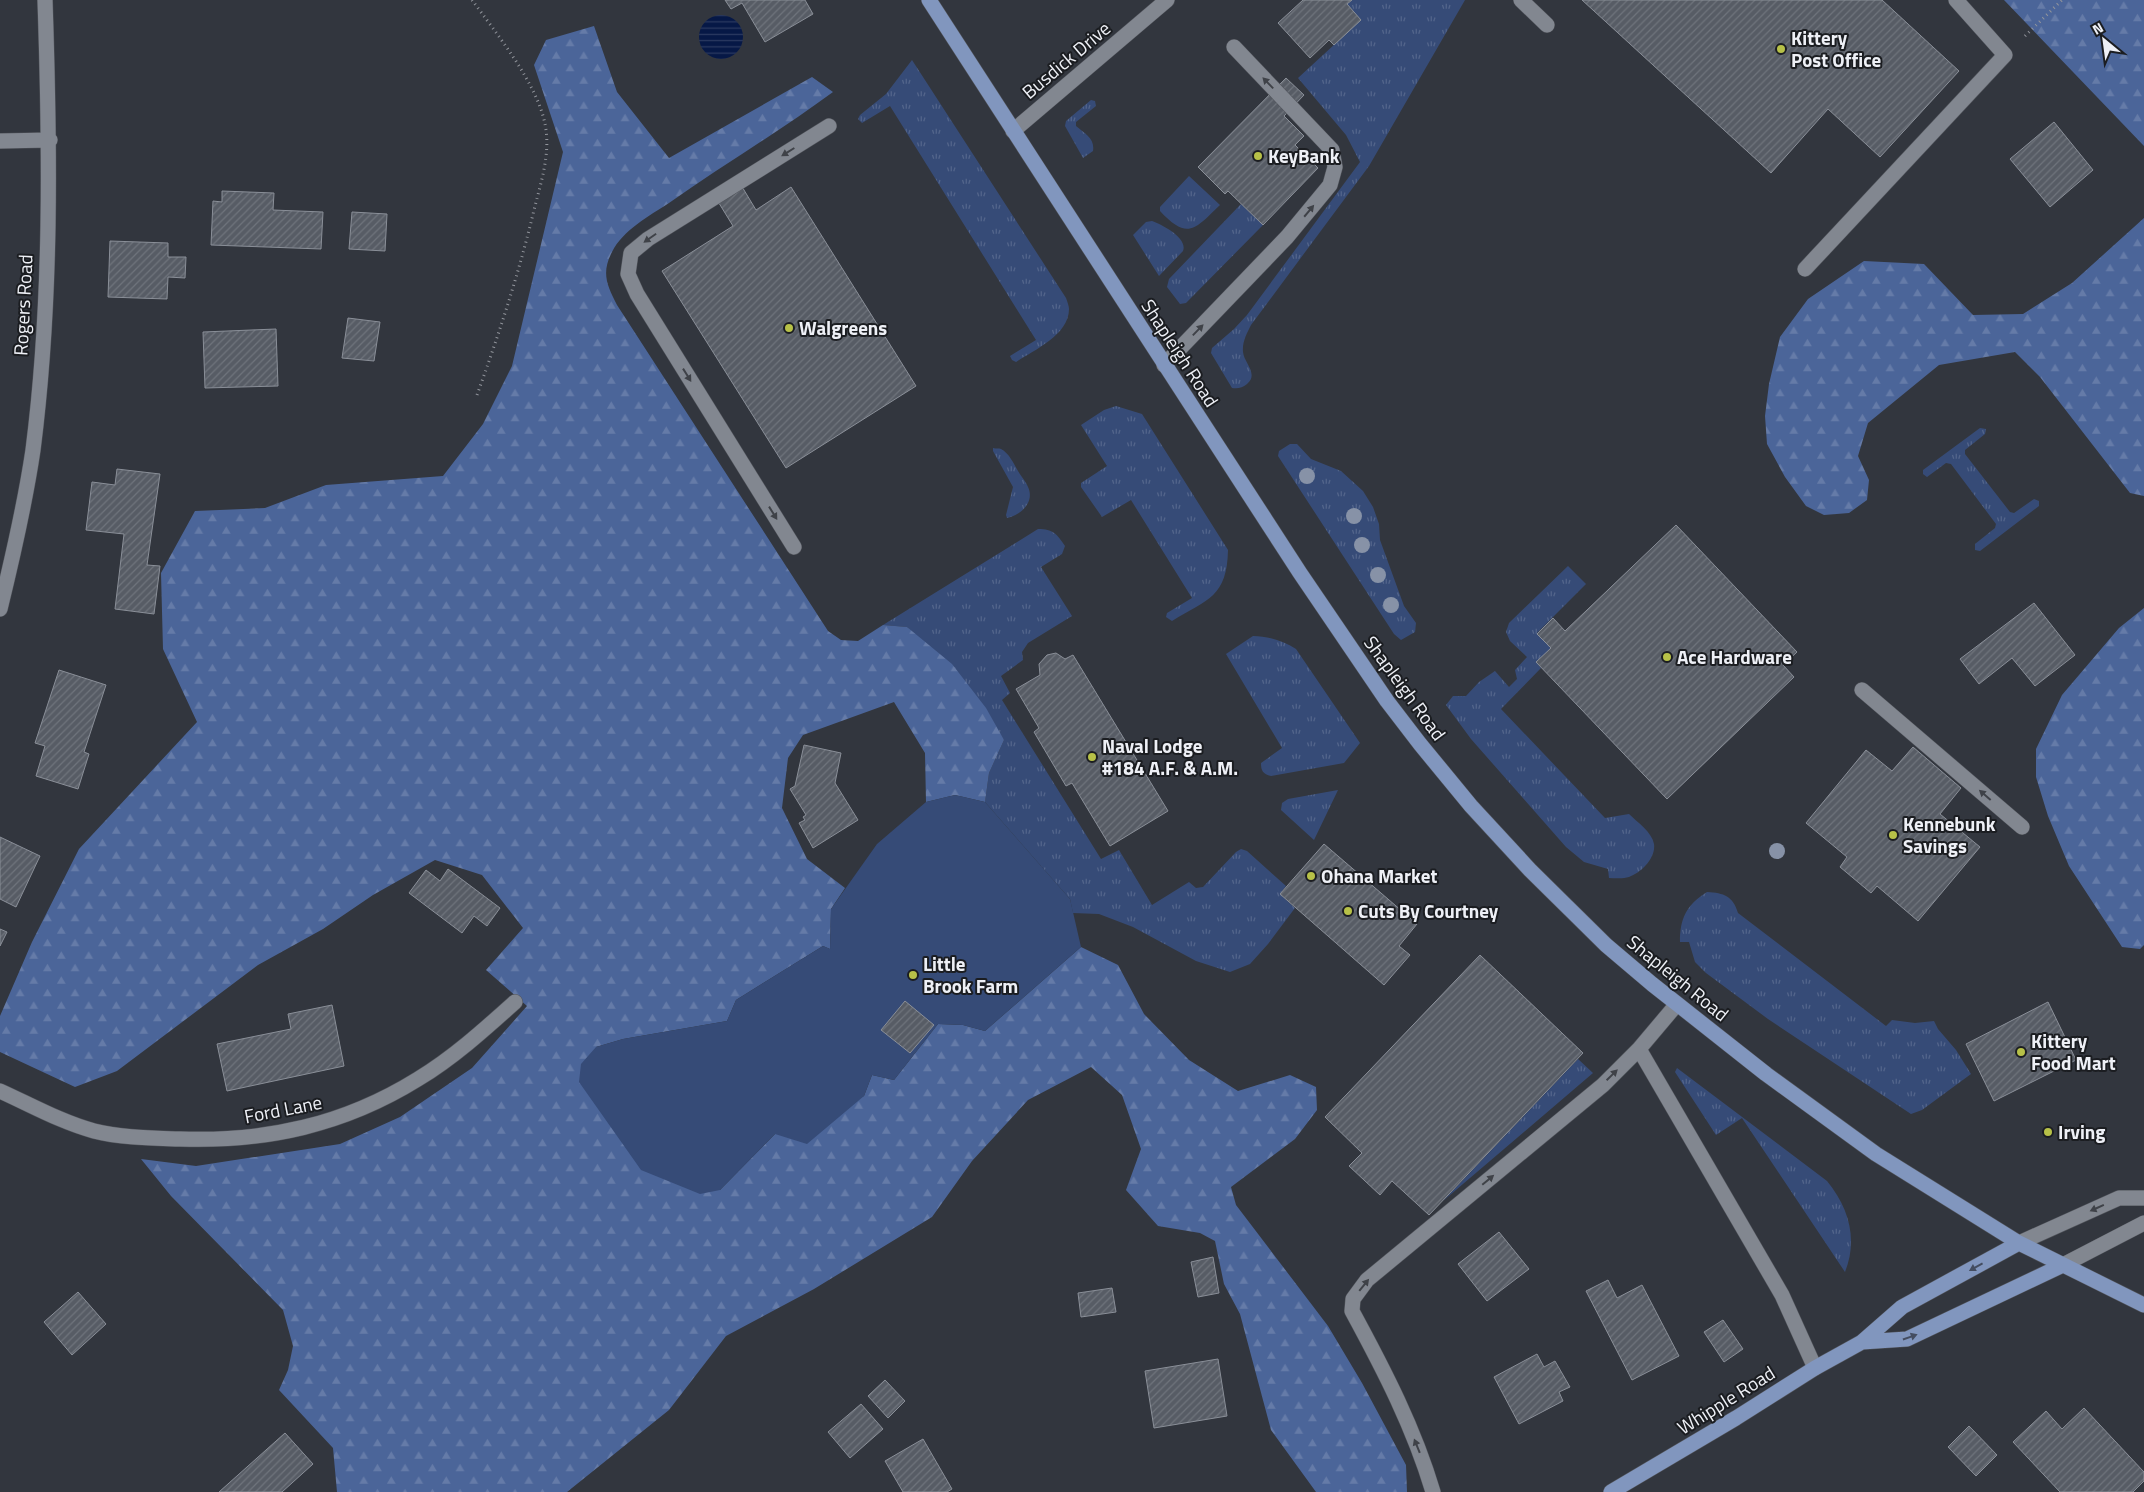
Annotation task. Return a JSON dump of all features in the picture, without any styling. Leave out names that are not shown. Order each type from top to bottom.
[{"type":"main road","name":"Shapleigh Road","points":[[930,0],[1300,573],[1388,701],[1420,744],[1471,806],[1530,870],[1606,945],[1677,1004],[1766,1074],[1876,1154],[2019,1243]]},
{"type":"main road","points":[[2019,1243],[2144,1305]]},
{"type":"main road","name":"Whipple Road","points":[[1611,1492],[1736,1418],[1815,1368],[1862,1342],[1902,1307],[2019,1243]]},
{"type":"main road","name":"Whipple Road","points":[[1862,1342],[1907,1340],[2063,1265]]},
{"type":"street","name":"Rogers Road","points":[[0,609],[19,532],[33,449],[43,343],[50,140],[45,0]]},
{"type":"street","name":"Busdick Drive","points":[[1013,131],[1167,0]]},
{"type":"street","points":[[1521,0],[1547,25]]},
{"type":"street","points":[[1804,269],[2005,55],[1956,0]]},
{"type":"street","points":[[1164,365],[1287,237],[1330,185],[1335,167],[1332,150],[1234,47]]},
{"type":"street","points":[[794,547],[637,294],[628,274],[631,253],[648,239],[829,126]]},
{"type":"street","points":[[0,141],[50,140]]},
{"type":"street","points":[[1862,690],[2022,827]]},
{"type":"street","name":"Ford Lane","points":[[0,1091],[57,1118],[95,1131],[123,1136],[207,1140],[275,1135],[333,1120],[380,1101],[419,1079],[462,1047],[515,1002]]},
{"type":"street","points":[[1433,1492],[1425,1464],[1394,1390],[1352,1312],[1353,1299],[1367,1280],[1602,1085],[1639,1049],[1677,1004]]},
{"type":"street","points":[[1639,1049],[1782,1295],[1815,1368]]},
{"type":"street","points":[[2019,1243],[2119,1198],[2144,1198]]},
{"type":"street","points":[[2063,1265],[2144,1223]]},
{"type":"path","points":[[472,0],[534,93],[545,123],[548,151],[525,246],[504,320],[476,395]]},
{"type":"path","points":[[2005,55],[2062,0]]},
{"type":"green space","points":[[1352,0],[1465,0],[1369,166],[1251,325],[1245,338],[1243,352],[1252,376],[1247,384],[1238,388],[1232,388],[1211,353],[1212,348],[1247,315],[1360,162],[1346,135],[1298,78],[1361,20],[1347,4]]},
{"type":"green space","points":[[2004,0],[2144,0],[2144,146]]},
{"type":"green space","points":[[594,26],[617,92],[669,158],[812,77],[833,92],[630,230],[617,244],[609,259],[606,273],[608,285],[617,305],[828,631],[841,640],[858,641],[883,625],[907,627],[952,664],[986,708],[1004,740],[989,773],[985,802],[955,795],[926,802],[925,753],[894,702],[803,735],[788,758],[782,808],[807,859],[845,888],[831,909],[830,949],[823,946],[736,1000],[727,1021],[623,1039],[596,1047],[720,1190],[775,1134],[864,1096],[872,1075],[894,1080],[938,1024],[963,1025],[985,1031],[1081,947],[1118,965],[1144,1014],[1189,1060],[1238,1091],[1290,1075],[1316,1087],[1317,1110],[1295,1139],[1231,1187],[1236,1205],[1328,1326],[1362,1383],[1406,1465],[1407,1492],[1316,1492],[1271,1430],[1240,1314],[1224,1284],[1215,1241],[1200,1233],[1158,1226],[1126,1190],[1141,1149],[1122,1095],[1091,1067],[1028,1100],[972,1161],[932,1217],[814,1289],[726,1336],[669,1410],[567,1492],[337,1492],[333,1448],[279,1390],[288,1370],[293,1346],[283,1310],[171,1196],[141,1159],[196,1166],[340,1144],[400,1117],[472,1068],[527,1006],[486,970],[523,928],[482,875],[435,860],[373,895],[323,929],[258,965],[117,1071],[75,1087],[0,1052],[0,1016],[32,942],[79,849],[197,722],[163,649],[161,573],[195,511],[265,508],[326,485],[443,476],[483,424],[512,366],[563,152],[534,65],[546,40]]},
{"type":"green space","points":[[912,60],[1066,298],[1069,309],[1063,327],[1041,347],[1016,362],[1010,356],[1036,340],[890,106],[862,123],[858,119],[860,115],[886,94]]},
{"type":"green space","points":[[1091,100],[1095,101],[1096,106],[1076,122],[1076,126],[1091,139],[1093,147],[1093,151],[1083,158],[1065,126],[1066,121]]},
{"type":"green space","points":[[1189,176],[1220,205],[1197,225],[1185,229],[1170,220],[1160,211],[1160,207]]},
{"type":"green space","points":[[1241,204],[1263,225],[1186,303],[1180,304],[1167,287],[1169,279]]},
{"type":"green space","points":[[2144,218],[2144,496],[2130,493],[2040,377],[2015,352],[1939,365],[1868,423],[1858,456],[1869,480],[1867,500],[1849,513],[1824,515],[1806,506],[1785,477],[1767,444],[1765,416],[1769,384],[1780,337],[1808,299],[1864,261],[1924,264],[1973,315],[2023,314],[2072,283]]},
{"type":"green space","points":[[1152,221],[1174,233],[1184,246],[1183,251],[1159,276],[1133,235],[1146,222]]},
{"type":"green space","points":[[1116,406],[1142,414],[1228,550],[1224,578],[1213,595],[1172,621],[1166,617],[1167,613],[1192,598],[1131,500],[1102,517],[1081,487],[1081,483],[1107,466],[1081,425],[1104,410]]},
{"type":"green space","points":[[1980,428],[1986,429],[1985,434],[1965,450],[1965,454],[2010,512],[2014,513],[2034,499],[2039,501],[2039,506],[1980,551],[1975,550],[1975,544],[1995,528],[1996,524],[1951,464],[1946,463],[1927,477],[1923,474],[1923,470]]},
{"type":"green space","points":[[1290,444],[1297,444],[1311,459],[1341,471],[1363,491],[1373,507],[1379,524],[1380,540],[1404,606],[1416,623],[1415,632],[1401,640],[1394,634],[1278,456],[1279,451]]},
{"type":"green space","points":[[993,448],[1001,449],[1009,456],[1030,493],[1028,503],[1022,511],[1007,518],[1006,515],[1013,487]]},
{"type":"green space","points":[[1038,529],[1054,533],[1065,546],[1062,554],[1041,567],[1072,616],[1028,643],[1022,652],[1023,660],[1001,676],[1010,693],[1002,700],[1101,859],[1119,850],[1152,905],[1189,882],[1196,888],[1203,887],[1241,849],[1247,851],[1286,886],[1280,894],[1295,908],[1268,944],[1250,964],[1230,972],[1196,961],[1133,927],[1099,914],[1073,913],[1070,899],[985,802],[989,773],[1004,740],[907,627],[883,625]]},
{"type":"green space","points":[[1568,566],[1586,584],[1537,633],[1551,648],[1536,662],[1541,668],[1501,709],[1605,818],[1629,814],[1650,835],[1653,840],[1654,849],[1650,860],[1638,872],[1627,878],[1609,878],[1608,869],[1584,862],[1566,847],[1471,739],[1446,705],[1453,696],[1466,696],[1479,682],[1495,671],[1509,687],[1517,679],[1515,670],[1527,657],[1510,641],[1506,632],[1509,623]]},
{"type":"green space","points":[[2144,608],[2144,945],[2140,949],[2122,947],[2069,866],[2048,816],[2036,777],[2036,749],[2062,695],[2119,628]]},
{"type":"green space","points":[[1253,636],[1275,640],[1296,649],[1360,743],[1344,763],[1271,776],[1263,772],[1261,763],[1282,748],[1226,654]]},
{"type":"green space","points":[[1338,790],[1314,840],[1281,810],[1282,803],[1288,799]]},
{"type":"green space","name":"Little Brook Farm","points":[[955,795],[985,802],[1070,899],[1081,947],[985,1031],[963,1025],[938,1024],[894,1080],[872,1075],[864,1096],[807,1144],[775,1134],[720,1190],[700,1194],[641,1170],[579,1082],[581,1064],[596,1047],[623,1039],[727,1021],[736,1000],[823,946],[830,949],[831,909],[877,844],[926,802]]},
{"type":"green space","points":[[1707,892],[1727,896],[1736,907],[1738,913],[1886,1026],[1892,1020],[1915,1023],[1934,1021],[1971,1074],[1922,1110],[1911,1114],[1768,1019],[1706,973],[1695,962],[1689,942],[1680,942],[1681,926],[1689,907]]},
{"type":"green space","points":[[1578,1059],[1593,1073],[1443,1201]]},
{"type":"green space","points":[[1677,1068],[1827,1181],[1841,1202],[1849,1224],[1851,1248],[1845,1272],[1742,1118],[1716,1135],[1675,1072]]},
{"type":"shaded area","points":[[725,15],[737,21],[742,28],[742,46],[737,53],[730,58],[717,59],[709,56],[702,49],[699,33],[702,25],[709,18]]},
{"type":"building","points":[[725,0],[805,0],[813,14],[765,42],[742,3],[731,9]]},
{"type":"building","points":[[1303,0],[1352,0],[1347,4],[1361,20],[1334,45],[1329,40],[1310,58],[1278,23]]},
{"type":"building","points":[[1582,0],[1882,0],[1959,71],[1880,157],[1828,109],[1771,173]]},
{"type":"building","name":"KeyBank","points":[[1286,78],[1304,95],[1284,116],[1304,136],[1295,145],[1318,168],[1263,225],[1228,191],[1225,194],[1198,167]]},
{"type":"building","points":[[2054,122],[2093,170],[2050,207],[2010,159]]},
{"type":"building","name":"Walgreens","points":[[738,180],[756,210],[791,187],[916,386],[786,468],[662,271],[733,226],[714,195]]},
{"type":"building","points":[[222,191],[274,193],[273,210],[323,212],[321,249],[211,245],[213,201],[222,202]]},
{"type":"building","points":[[352,212],[387,214],[385,251],[349,249]]},
{"type":"building","points":[[110,241],[168,243],[168,257],[186,257],[185,278],[168,277],[167,299],[108,297]]},
{"type":"building","points":[[348,318],[380,322],[374,361],[342,358]]},
{"type":"building","points":[[276,329],[278,386],[205,388],[203,332]]},
{"type":"building","points":[[117,469],[160,474],[147,565],[160,566],[154,614],[115,609],[124,534],[86,530],[92,482],[115,485]]},
{"type":"building","name":"Ace Hardware","points":[[1676,525],[1797,652],[1783,665],[1794,677],[1667,799],[1536,662],[1551,648],[1537,634],[1553,618],[1565,631]]},
{"type":"building","points":[[2034,603],[2075,655],[2035,686],[2012,658],[1979,684],[1960,659]]},
{"type":"building","name":"Naval Lodge #184 A.F. & A.M.","points":[[1056,653],[1065,659],[1073,655],[1168,811],[1110,846],[1072,783],[1066,786],[1034,732],[1039,728],[1016,689],[1040,675],[1039,664],[1047,655]]},
{"type":"building","points":[[59,670],[106,685],[84,752],[89,754],[78,789],[36,776],[45,746],[35,743]]},
{"type":"building","points":[[804,745],[841,753],[835,783],[858,820],[813,848],[799,823],[805,820],[803,817],[806,815],[790,789],[795,786]]},
{"type":"building","name":"Kennebunk Savings","points":[[1913,747],[1961,788],[1940,814],[1980,847],[1918,921],[1877,886],[1871,893],[1840,867],[1847,857],[1806,823],[1866,750],[1892,771]]},
{"type":"building","points":[[0,837],[40,856],[16,907],[0,899]]},
{"type":"building","points":[[1324,844],[1417,924],[1399,946],[1410,955],[1384,985],[1280,894]]},
{"type":"building","points":[[448,869],[500,908],[487,926],[474,916],[462,933],[409,893],[426,870],[440,881]]},
{"type":"building","points":[[0,929],[7,932],[0,946]]},
{"type":"building","points":[[1480,955],[1583,1053],[1429,1215],[1392,1181],[1380,1195],[1349,1166],[1362,1153],[1325,1117]]},
{"type":"building","points":[[905,1001],[934,1025],[910,1053],[881,1030]]},
{"type":"building","name":"Kittery Food Mart","points":[[2048,1002],[2076,1060],[1994,1101],[1966,1044]]},
{"type":"building","points":[[332,1005],[344,1066],[227,1091],[217,1044],[291,1029],[288,1014]]},
{"type":"building","points":[[1499,1232],[1529,1269],[1487,1301],[1458,1264]]},
{"type":"building","points":[[1213,1257],[1219,1293],[1198,1297],[1191,1262]]},
{"type":"building","points":[[1608,1280],[1617,1298],[1642,1285],[1679,1356],[1632,1380],[1586,1291]]},
{"type":"building","points":[[1112,1288],[1116,1312],[1081,1317],[1078,1293]]},
{"type":"building","points":[[78,1292],[106,1324],[72,1355],[44,1322]]},
{"type":"building","points":[[1723,1320],[1743,1349],[1724,1362],[1704,1332]]},
{"type":"building","points":[[1537,1354],[1544,1367],[1555,1361],[1570,1387],[1559,1392],[1563,1401],[1519,1424],[1494,1377]]},
{"type":"building","points":[[1218,1359],[1227,1416],[1154,1428],[1145,1371]]},
{"type":"building","points":[[885,1380],[905,1401],[888,1418],[868,1396]]},
{"type":"building","points":[[861,1404],[883,1429],[850,1458],[828,1432]]},
{"type":"building","points":[[2084,1408],[2144,1472],[2144,1481],[2133,1492],[2060,1492],[2013,1442],[2046,1411],[2062,1429]]},
{"type":"building","points":[[1969,1426],[1997,1455],[1976,1476],[1948,1447]]},
{"type":"building","points":[[285,1433],[313,1464],[282,1492],[219,1492]]},
{"type":"building","points":[[923,1439],[952,1489],[947,1492],[903,1492],[885,1461]]},
{"type":"place","name":"Kittery Post Office","points":[[1781,49]]},
{"type":"place","name":"KeyBank","points":[[1258,156]]},
{"type":"place","name":"Walgreens","points":[[789,328]]},
{"type":"place","name":"Ace Hardware","points":[[1667,657]]},
{"type":"place","name":"Naval Lodge #184 A.F. & A.M.","points":[[1092,757]]},
{"type":"place","name":"Kennebunk Savings","points":[[1893,835]]},
{"type":"place","name":"Ohana Market","points":[[1311,876]]},
{"type":"place","name":"Cuts By Courtney","points":[[1348,911]]},
{"type":"place","name":"Little Brook Farm","points":[[913,975]]},
{"type":"place","name":"Kittery Food Mart","points":[[2021,1052]]},
{"type":"place","name":"Irving","points":[[2048,1132]]}]
